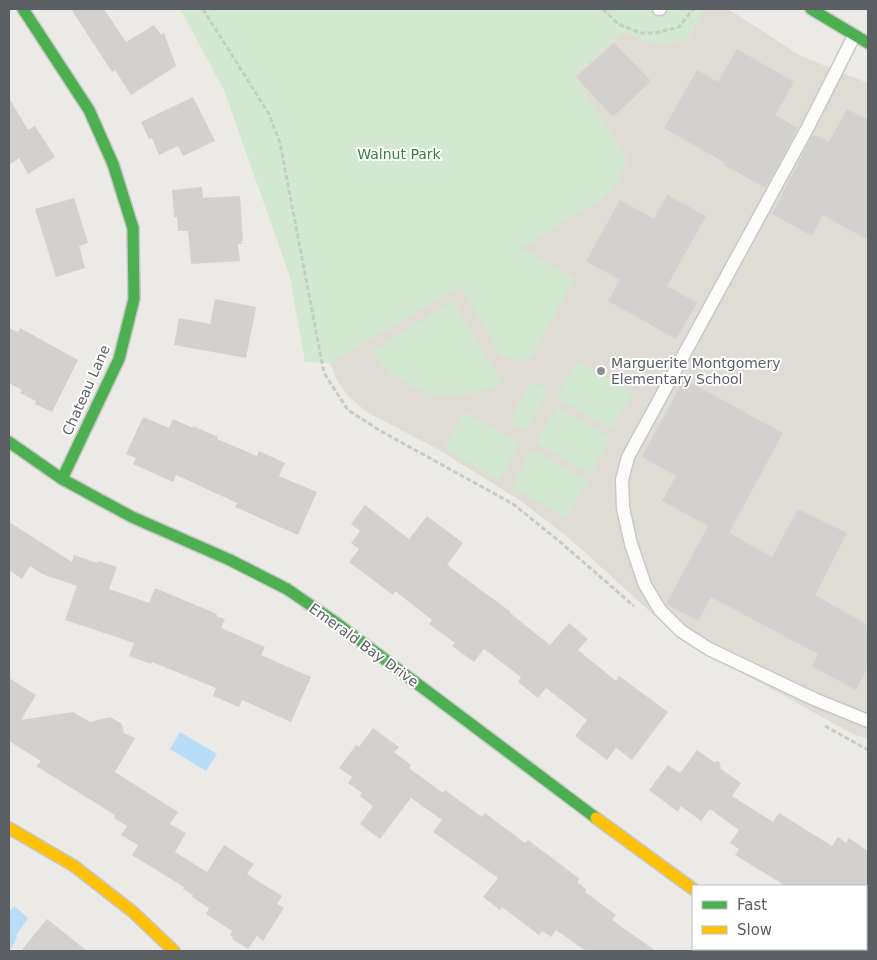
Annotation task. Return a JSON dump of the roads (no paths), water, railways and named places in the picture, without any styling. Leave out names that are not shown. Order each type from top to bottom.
[{"type":"street","name":"Chateau Lane","points":[[23,9],[88,110],[113,164],[133,228],[134,299],[119,359],[62,479]]},
{"type":"street","points":[[811,9],[868,43]]},
{"type":"street","name":"Emerald Bay Drive","points":[[9,442],[62,479],[132,517],[230,560],[287,589],[335,622],[627,842],[692,888]]},
{"type":"street","points":[[9,828],[74,866],[133,912],[174,951]]},
{"type":"lane","points":[[854,36],[803,135],[628,457],[622,480],[623,508],[630,544],[645,585],[660,610],[681,631],[709,649],[814,699],[868,721]]},
{"type":"water","points":[[180,732],[217,754],[206,771],[170,749]]},
{"type":"water","points":[[14,906],[28,918],[9,951],[9,913]]},
{"type":"place","name":"Marguerite Montgomery Elementary School","points":[[601,371]]},
{"type":"park label","name":"Walnut Park","points":[[399,154]]}]
